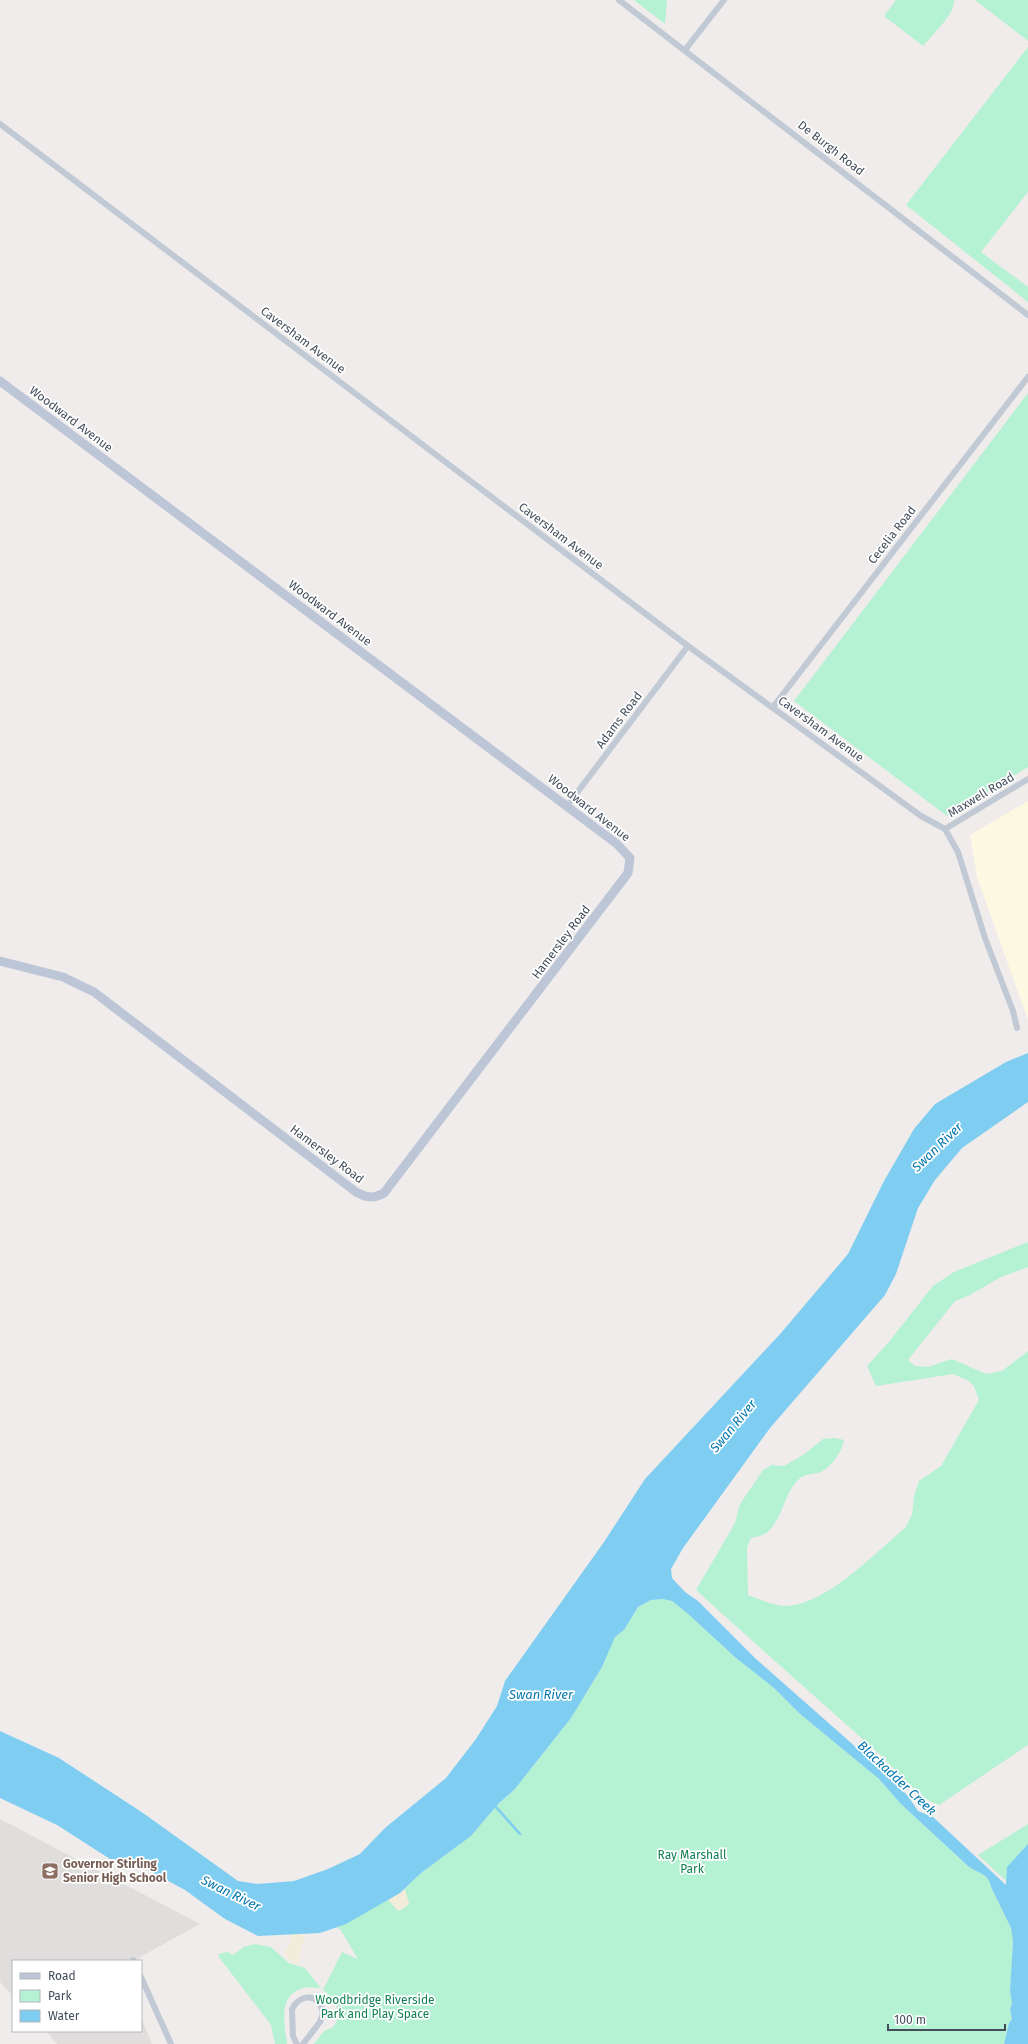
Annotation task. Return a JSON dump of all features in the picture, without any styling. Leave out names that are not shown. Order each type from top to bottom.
[{"type":"street","name":"De Burgh Road","points":[[619,0],[1028,315]]},
{"type":"street","points":[[685,50],[724,0]]},
{"type":"street","name":"Caversham Avenue","points":[[0,124],[688,646],[921,816],[945,829]]},
{"type":"street","name":"Cecelia Road","points":[[773,707],[1028,377]]},
{"type":"street","name":"Woodward Avenue","points":[[0,381],[625,850],[630,858],[628,873]]},
{"type":"street","name":"Adams Road","points":[[568,806],[688,646]]},
{"type":"street","name":"Maxwell Road","points":[[945,829],[1028,779]]},
{"type":"street","points":[[945,829],[958,852],[985,938],[1013,1010],[1018,1028]]},
{"type":"street","name":"Hamersley Road","points":[[0,960],[63,978],[94,992],[356,1192],[366,1198],[377,1197],[384,1193],[628,873]]},
{"type":"street","points":[[142,1979],[171,2044]]},
{"type":"street","points":[[297,2044],[294,2036],[292,2008],[300,1999],[305,1997],[312,1998],[320,2003],[323,2013],[320,2022],[304,2044]]},
{"type":"shaded area","points":[[1028,801],[1028,1020],[977,877],[970,835]]},
{"type":"shaded area","name":"Governor Stirling Senior High School","points":[[0,1819],[200,1924],[135,1960],[12,1960],[12,1995],[0,1982]]},
{"type":"shaded area","points":[[142,2019],[152,2044],[57,2044],[47,2032],[142,2032]]},
{"type":"green space","points":[[634,0],[667,0],[665,24]]},
{"type":"green space","points":[[896,0],[954,0],[954,5],[947,18],[923,46],[884,16]]},
{"type":"green space","points":[[975,0],[1028,0],[1028,41]]},
{"type":"green space","points":[[1028,47],[1028,192],[981,252],[1028,287],[1028,302],[906,205]]},
{"type":"green space","points":[[1028,393],[1028,767],[947,816],[794,701]]},
{"type":"green space","points":[[1028,1242],[1028,1267],[1001,1277],[968,1296],[955,1301],[908,1360],[915,1366],[928,1367],[952,1359],[986,1374],[1002,1371],[1028,1351],[1028,1745],[939,1805],[930,1801],[913,1789],[877,1752],[696,1590],[735,1523],[740,1504],[763,1470],[772,1465],[784,1466],[803,1455],[823,1439],[835,1438],[844,1440],[836,1458],[821,1472],[806,1475],[798,1480],[789,1493],[772,1528],[764,1534],[751,1538],[747,1547],[748,1595],[781,1606],[801,1603],[817,1597],[849,1576],[905,1528],[912,1515],[914,1496],[919,1481],[941,1466],[979,1400],[974,1386],[967,1380],[953,1374],[876,1386],[867,1366],[888,1343],[933,1286],[954,1272]]},
{"type":"green space","name":"Ray Marshall Park","points":[[663,1599],[672,1601],[687,1613],[736,1658],[774,1688],[799,1713],[879,1779],[901,1804],[968,1866],[988,1879],[1011,1928],[1013,1941],[1010,1991],[1012,2003],[1010,2010],[1012,2019],[1009,2023],[1004,2044],[313,2044],[323,2032],[333,2027],[337,2021],[338,2011],[334,2001],[323,1990],[342,1952],[358,1959],[340,1929],[336,1928],[400,1893],[421,1873],[471,1836],[499,1803],[514,1790],[571,1718],[602,1667],[615,1637],[624,1630],[638,1607],[651,1600]]},
{"type":"green space","points":[[1028,1824],[1028,1921],[1015,1889],[978,1855]]},
{"type":"green space","points":[[255,1944],[271,1947],[289,1963],[305,1968],[321,1988],[308,1987],[298,1990],[291,1995],[287,2001],[284,2017],[287,2044],[275,2044],[271,2025],[218,1954],[227,1952],[233,1955],[244,1947]]},
{"type":"sand","points":[[405,1889],[409,1903],[406,1907],[398,1911],[388,1900]]},
{"type":"sand","points":[[290,1934],[305,1935],[298,1964],[291,1961],[284,1954],[290,1943]]},
{"type":"water","name":"Swan River","points":[[1028,1053],[1028,1102],[962,1148],[935,1180],[918,1208],[896,1274],[885,1295],[770,1428],[683,1548],[671,1569],[672,1578],[685,1592],[698,1601],[756,1659],[884,1772],[908,1796],[918,1811],[933,1817],[1006,1885],[1007,1867],[1028,1844],[1028,2044],[1004,2044],[1009,2023],[1012,2019],[1010,2010],[1012,2003],[1010,1991],[1013,1941],[1011,1928],[988,1879],[968,1866],[901,1804],[879,1779],[799,1713],[774,1688],[736,1658],[672,1601],[663,1599],[651,1600],[638,1607],[624,1630],[615,1637],[602,1667],[571,1718],[514,1790],[499,1803],[471,1836],[421,1873],[400,1893],[346,1924],[320,1933],[258,1936],[225,1919],[185,1890],[144,1868],[110,1859],[57,1825],[0,1798],[0,1731],[59,1758],[143,1813],[238,1881],[257,1884],[294,1881],[328,1869],[360,1854],[385,1828],[446,1778],[476,1739],[497,1706],[505,1681],[604,1542],[645,1479],[781,1333],[848,1254],[884,1181],[914,1129],[935,1104],[1006,1062]]},
{"type":"waterway","points":[[496,1807],[520,1834]]},
{"type":"place","name":"Governor Stirling Senior High School","points":[[50,1871]]},
{"type":"water label","name":"Blackadder Creek","points":[[897,1778]]},
{"type":"park label","name":"Woodbridge Riverside Park and Play Space","points":[[375,2007]]}]
